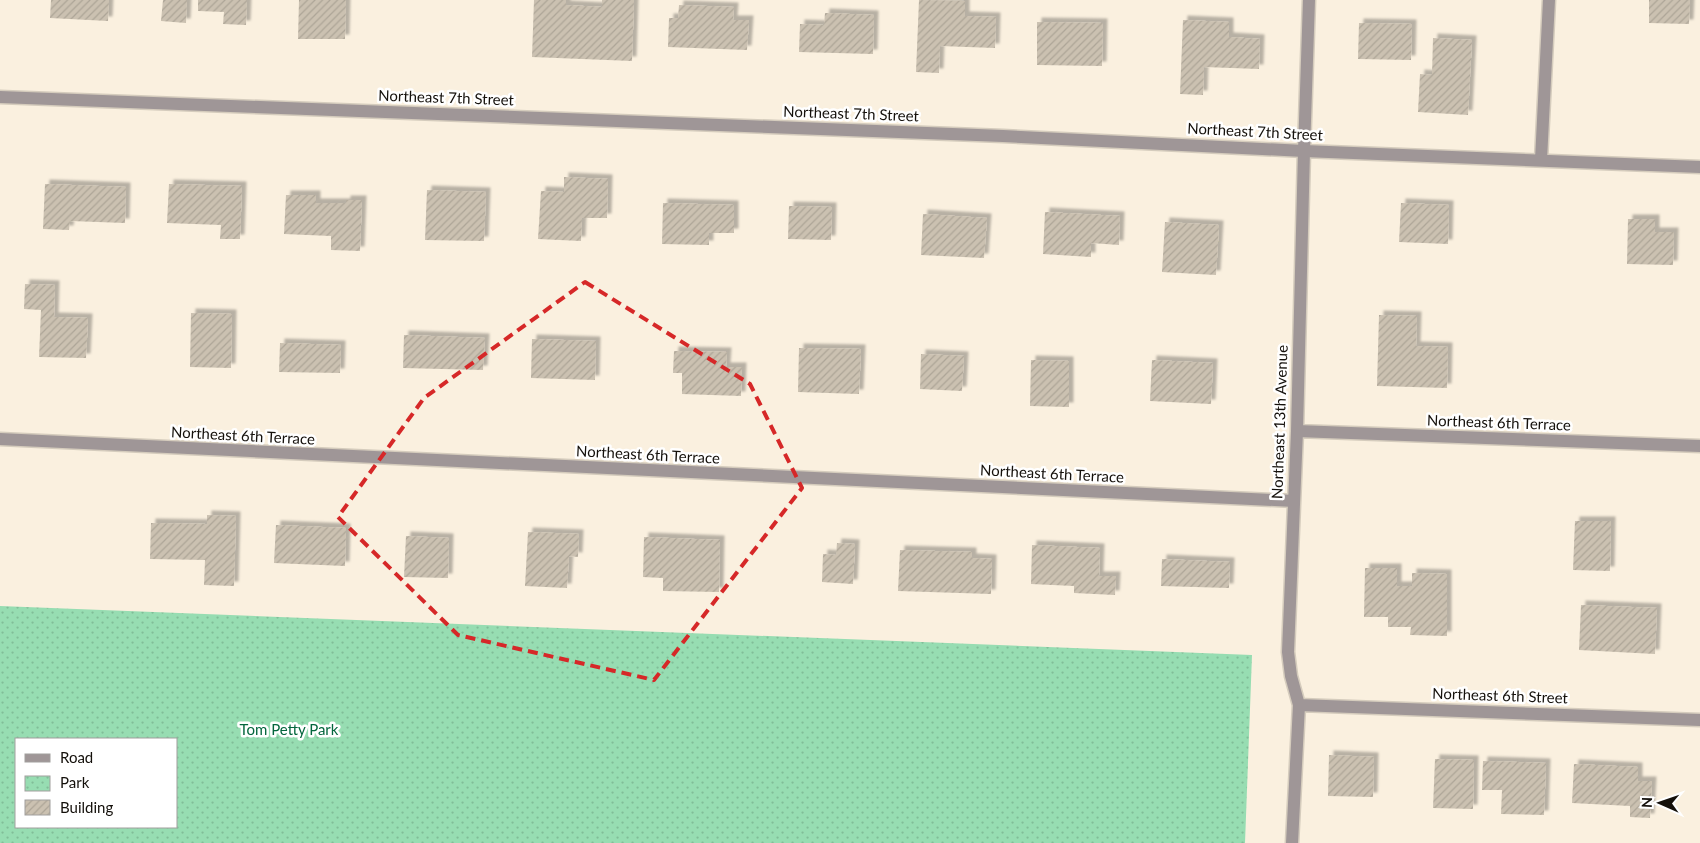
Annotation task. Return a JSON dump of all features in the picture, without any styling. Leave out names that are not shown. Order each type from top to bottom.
[{"type":"street","name":"Northeast 13th Avenue","points":[[1292,843],[1299,705],[1290,676],[1288,652],[1297,431],[1309,0]]},
{"type":"street","points":[[1541,160],[1549,0]]},
{"type":"street","name":"Northeast 7th Street","points":[[0,97],[1003,136],[1304,151],[1700,166]]},
{"type":"street","name":"Northeast 6th Terrace","points":[[1297,431],[1700,446]]},
{"type":"street","name":"Northeast 6th Terrace","points":[[0,439],[1294,501]]},
{"type":"street","name":"Northeast 6th Street","points":[[1299,705],[1700,720]]},
{"type":"highlighted area","points":[[585,282],[750,384],[802,488],[654,680],[458,635],[338,517],[424,398]]},
{"type":"green space","name":"Tom Petty Park","points":[[0,606],[1252,655],[1245,843],[0,843]]},
{"type":"building","points":[[51,0],[109,0],[108,21],[50,18]]},
{"type":"building","points":[[163,0],[187,0],[186,23],[161,21]]},
{"type":"building","points":[[198,0],[247,0],[246,25],[223,24],[224,12],[198,11]]},
{"type":"building","points":[[299,0],[346,0],[345,39],[298,39]]},
{"type":"building","points":[[534,0],[566,0],[566,5],[602,7],[602,0],[634,0],[632,61],[532,57]]},
{"type":"building","points":[[919,0],[965,1],[965,16],[996,17],[995,48],[940,46],[939,73],[916,72]]},
{"type":"building","points":[[1649,0],[1690,0],[1689,24],[1649,23]]},
{"type":"building","points":[[679,5],[734,7],[733,20],[749,20],[747,50],[668,47],[669,18],[678,18]]},
{"type":"building","points":[[825,13],[874,15],[873,54],[799,52],[800,24],[824,25]]},
{"type":"building","points":[[1183,20],[1229,22],[1229,37],[1260,39],[1259,69],[1204,67],[1203,95],[1180,94]]},
{"type":"building","points":[[1037,22],[1103,23],[1102,66],[1037,65]]},
{"type":"building","points":[[1359,23],[1412,24],[1411,60],[1358,59]]},
{"type":"building","points":[[1433,38],[1472,40],[1468,115],[1418,112],[1420,74],[1432,75]]},
{"type":"building","points":[[564,177],[608,179],[607,218],[582,218],[581,241],[538,239],[541,191],[564,192]]},
{"type":"building","points":[[45,184],[126,187],[125,223],[70,221],[69,230],[43,229]]},
{"type":"building","points":[[169,184],[242,186],[240,239],[220,239],[221,225],[167,223]]},
{"type":"building","points":[[427,190],[486,192],[484,241],[425,240]]},
{"type":"building","points":[[286,195],[316,195],[316,203],[346,203],[346,200],[362,200],[360,251],[331,250],[331,236],[284,234]]},
{"type":"building","points":[[663,203],[734,205],[734,233],[709,233],[709,245],[662,244]]},
{"type":"building","points":[[1401,203],[1449,205],[1448,244],[1399,242]]},
{"type":"building","points":[[789,206],[832,207],[831,240],[788,239]]},
{"type":"building","points":[[1045,212],[1120,216],[1119,245],[1091,243],[1091,257],[1043,254]]},
{"type":"building","points":[[923,214],[987,218],[984,258],[921,255]]},
{"type":"building","points":[[1628,219],[1655,219],[1655,232],[1674,232],[1673,265],[1627,264]]},
{"type":"building","points":[[1165,222],[1219,225],[1216,275],[1162,272]]},
{"type":"building","points":[[25,284],[55,285],[54,317],[88,318],[86,358],[39,357],[41,310],[24,309]]},
{"type":"building","points":[[191,313],[232,314],[231,368],[190,367]]},
{"type":"building","points":[[1379,315],[1417,316],[1416,346],[1448,347],[1447,388],[1377,386]]},
{"type":"building","points":[[404,335],[485,338],[483,370],[403,368]]},
{"type":"building","points":[[532,339],[596,341],[595,380],[531,378]]},
{"type":"building","points":[[280,343],[341,345],[340,373],[279,372]]},
{"type":"building","points":[[799,348],[861,349],[859,394],[798,392]]},
{"type":"building","points":[[674,351],[727,352],[726,367],[742,367],[741,396],[682,394],[682,373],[673,373]]},
{"type":"building","points":[[921,354],[964,356],[962,391],[920,389]]},
{"type":"building","points":[[1031,360],[1069,361],[1069,407],[1030,406]]},
{"type":"building","points":[[1152,360],[1213,363],[1211,404],[1150,401]]},
{"type":"building","points":[[207,515],[236,516],[234,586],[204,585],[205,560],[150,559],[151,523],[207,524]]},
{"type":"building","points":[[1575,521],[1611,521],[1610,571],[1573,570]]},
{"type":"building","points":[[276,525],[346,528],[345,566],[274,563]]},
{"type":"building","points":[[528,532],[579,534],[578,557],[569,556],[567,588],[525,586]]},
{"type":"building","points":[[406,536],[449,538],[448,578],[404,577]]},
{"type":"building","points":[[644,537],[720,540],[719,592],[663,591],[663,578],[643,577]]},
{"type":"building","points":[[837,543],[855,544],[853,584],[822,582],[823,554],[836,555]]},
{"type":"building","points":[[1032,545],[1100,548],[1099,576],[1116,576],[1115,595],[1074,593],[1074,586],[1031,584]]},
{"type":"building","points":[[900,550],[972,552],[972,558],[992,559],[991,594],[898,591]]},
{"type":"building","points":[[1162,559],[1230,562],[1229,588],[1161,586]]},
{"type":"building","points":[[1365,568],[1397,568],[1397,586],[1412,586],[1412,573],[1447,574],[1447,636],[1410,635],[1411,627],[1388,627],[1388,617],[1364,617]]},
{"type":"building","points":[[1581,605],[1657,608],[1655,654],[1579,650]]},
{"type":"building","points":[[1329,755],[1374,757],[1373,797],[1328,796]]},
{"type":"building","points":[[1435,759],[1474,760],[1473,809],[1433,808]]},
{"type":"building","points":[[1483,761],[1546,763],[1544,815],[1501,814],[1502,790],[1482,790]]},
{"type":"building","points":[[1574,764],[1638,767],[1638,781],[1652,781],[1650,818],[1630,817],[1630,806],[1572,803]]}]
